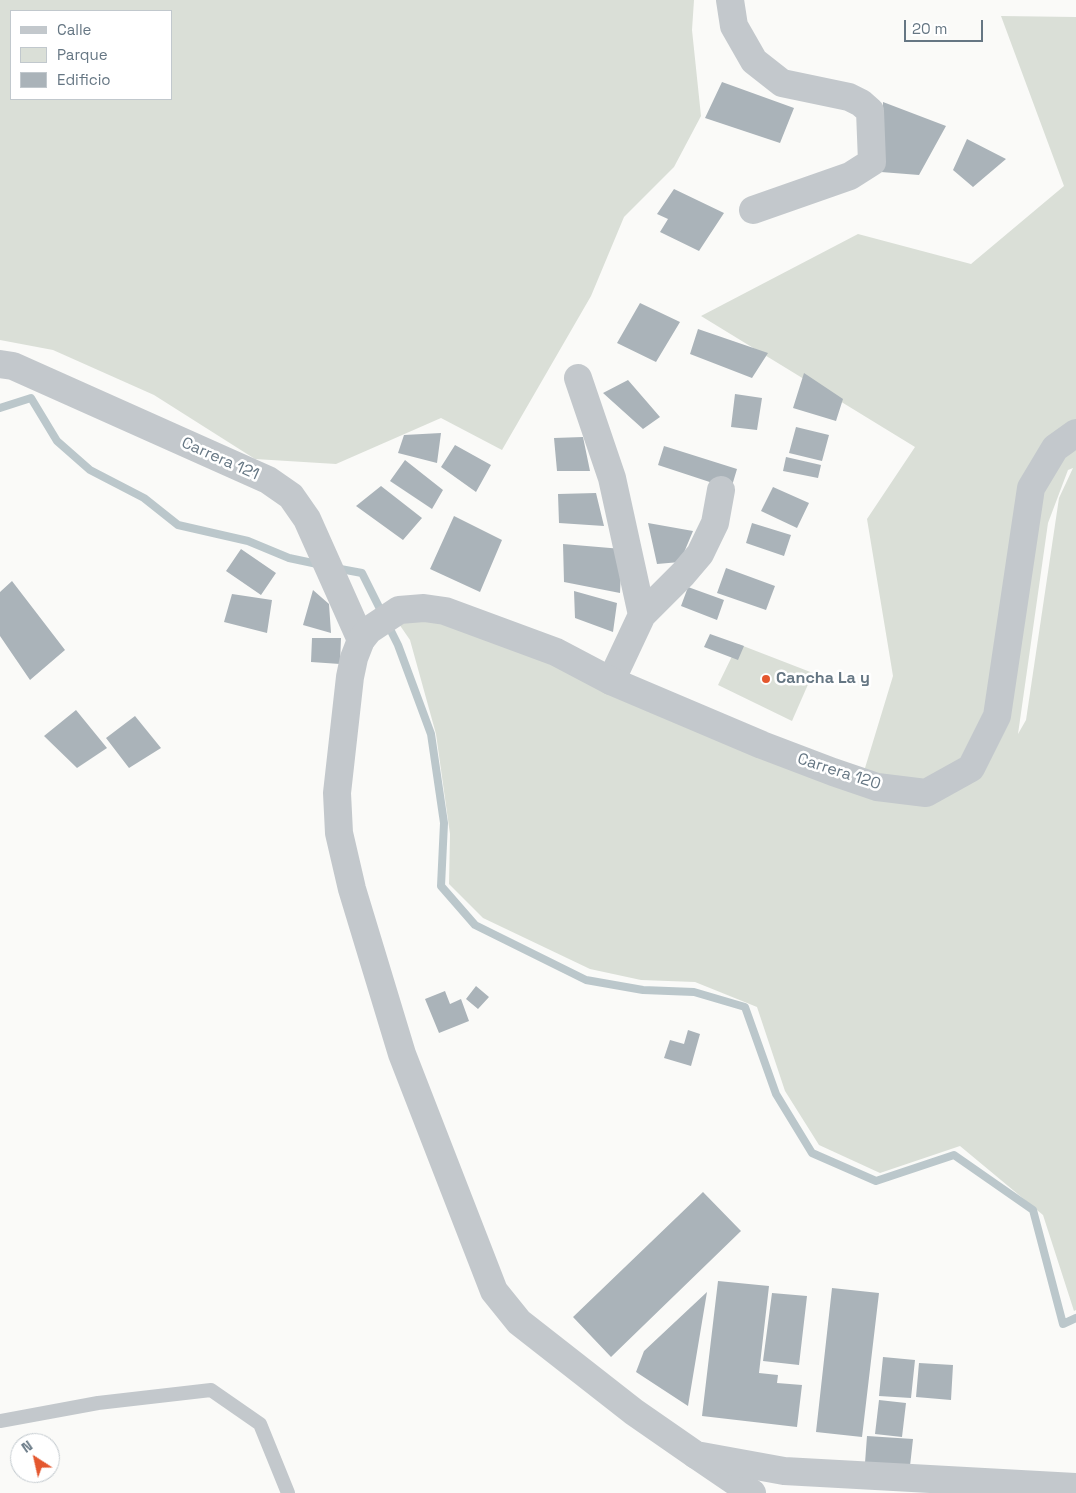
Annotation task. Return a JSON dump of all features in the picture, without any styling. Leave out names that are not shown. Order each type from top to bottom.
[{"type":"street","points":[[730,0],[734,26],[754,61],[782,83],[849,97],[861,103],[870,111],[872,162],[850,176],[753,210]]},
{"type":"street","name":"Carrera 121","points":[[0,364],[13,366],[268,480],[291,496],[307,520],[365,635]]},
{"type":"street","points":[[578,378],[612,478],[642,614]]},
{"type":"street","name":"Carrera 120","points":[[365,635],[399,610],[424,608],[445,611],[556,652],[611,681],[762,745],[833,772],[877,787],[926,793],[971,768],[997,716],[1031,488],[1055,448],[1076,433]]},
{"type":"street","points":[[611,681],[642,614],[683,574],[700,554],[715,523],[721,490]]},
{"type":"street","points":[[365,635],[354,658],[350,677],[337,793],[338,833],[352,889],[402,1054],[494,1291],[519,1322],[634,1412],[752,1493]]},
{"type":"street","points":[[696,1455],[784,1471],[1076,1487]]},
{"type":"lane","points":[[0,1421],[98,1403],[211,1390],[260,1424],[288,1493]]},
{"type":"green space","points":[[0,0],[694,0],[692,30],[701,116],[674,167],[624,217],[591,296],[502,450],[441,418],[336,464],[255,459],[154,395],[53,350],[0,340]]},
{"type":"green space","points":[[1001,16],[1076,17],[1076,1310],[1074,1311],[1043,1215],[960,1146],[880,1173],[819,1145],[785,1091],[757,1007],[695,982],[641,980],[590,969],[483,918],[449,884],[450,834],[436,734],[410,640],[399,624],[400,618],[479,625],[858,791],[893,676],[867,519],[915,447],[701,316],[858,234],[971,264],[1064,186]],"holes":[[[1073,468],[1059,498],[1026,720],[1018,734],[1048,523],[1068,470]]]},
{"type":"green space","name":"Cancha La y","points":[[738,644],[813,673],[792,721],[718,685]]},
{"type":"building","points":[[722,82],[794,108],[780,143],[705,118]]},
{"type":"building","points":[[883,102],[946,126],[919,175],[881,172]]},
{"type":"building","points":[[967,139],[1006,159],[973,187],[953,170]]},
{"type":"building","points":[[674,189],[724,213],[699,251],[660,232],[668,219],[657,214]]},
{"type":"building","points":[[640,303],[680,322],[656,362],[617,343]]},
{"type":"building","points":[[698,329],[768,353],[752,378],[690,354]]},
{"type":"building","points":[[804,373],[843,399],[836,421],[793,408]]},
{"type":"building","points":[[628,380],[660,417],[643,429],[603,393]]},
{"type":"building","points":[[735,394],[762,398],[757,430],[731,427]]},
{"type":"building","points":[[796,427],[829,435],[822,461],[789,453]]},
{"type":"building","points":[[441,433],[437,463],[398,453],[404,435]]},
{"type":"building","points":[[583,437],[590,471],[557,471],[554,438]]},
{"type":"building","points":[[455,445],[491,465],[476,492],[441,467]]},
{"type":"building","points":[[664,446],[737,469],[731,489],[658,465]]},
{"type":"building","points":[[786,457],[821,465],[818,478],[783,471]]},
{"type":"building","points":[[405,460],[443,490],[432,509],[390,481]]},
{"type":"building","points":[[381,486],[422,518],[403,540],[356,506]]},
{"type":"building","points":[[773,487],[809,503],[797,528],[761,511]]},
{"type":"building","points":[[596,493],[604,526],[559,523],[558,494]]},
{"type":"building","points":[[454,516],[502,540],[480,592],[430,569]]},
{"type":"building","points":[[648,523],[693,531],[680,562],[657,564]]},
{"type":"building","points":[[752,523],[791,535],[784,556],[746,543]]},
{"type":"building","points":[[563,544],[622,549],[620,593],[564,582]]},
{"type":"building","points":[[241,549],[276,573],[261,595],[226,571]]},
{"type":"building","points":[[726,568],[775,586],[766,610],[717,593]]},
{"type":"building","points":[[12,581],[65,650],[30,680],[0,636],[0,592]]},
{"type":"building","points":[[688,587],[724,600],[717,620],[681,606]]},
{"type":"building","points":[[313,590],[329,604],[331,633],[303,625]]},
{"type":"building","points":[[574,591],[617,603],[613,632],[575,618]]},
{"type":"building","points":[[232,594],[272,600],[267,633],[224,622]]},
{"type":"building","points":[[710,634],[744,646],[738,660],[704,647]]},
{"type":"building","points":[[312,638],[341,638],[340,664],[311,662]]},
{"type":"building","points":[[76,710],[107,748],[77,768],[44,736]]},
{"type":"building","points":[[135,716],[161,748],[129,768],[106,738]]},
{"type":"building","points":[[476,986],[489,997],[478,1009],[466,999]]},
{"type":"building","points":[[445,991],[450,1004],[461,999],[469,1021],[439,1033],[425,999]]},
{"type":"building","points":[[688,1030],[700,1034],[691,1066],[664,1058],[670,1040],[684,1044]]},
{"type":"building","points":[[703,1192],[741,1231],[611,1357],[573,1317]]},
{"type":"building","points":[[718,1281],[769,1286],[759,1373],[778,1375],[777,1383],[802,1385],[797,1427],[702,1416]]},
{"type":"building","points":[[832,1288],[879,1293],[862,1437],[816,1432]]},
{"type":"building","points":[[707,1292],[688,1406],[636,1372],[644,1351]]},
{"type":"building","points":[[772,1293],[807,1296],[799,1365],[763,1361]]},
{"type":"building","points":[[883,1357],[915,1360],[911,1398],[879,1396]]},
{"type":"building","points":[[919,1363],[953,1365],[951,1400],[916,1397]]},
{"type":"building","points":[[879,1400],[906,1403],[902,1437],[875,1434]]},
{"type":"building","points":[[867,1436],[913,1439],[910,1466],[865,1463]]},
{"type":"waterway","points":[[0,408],[31,398],[57,441],[90,470],[144,498],[178,525],[248,541],[289,558],[322,565]]},
{"type":"waterway","points":[[335,568],[362,573],[398,645],[431,734],[444,823],[441,886],[475,925],[586,980],[643,990],[694,992],[745,1007],[776,1094],[812,1153],[876,1181],[954,1155],[1033,1210],[1063,1324],[1076,1318]]},
{"type":"place","name":"Cancha La y","points":[[766,679]]}]
